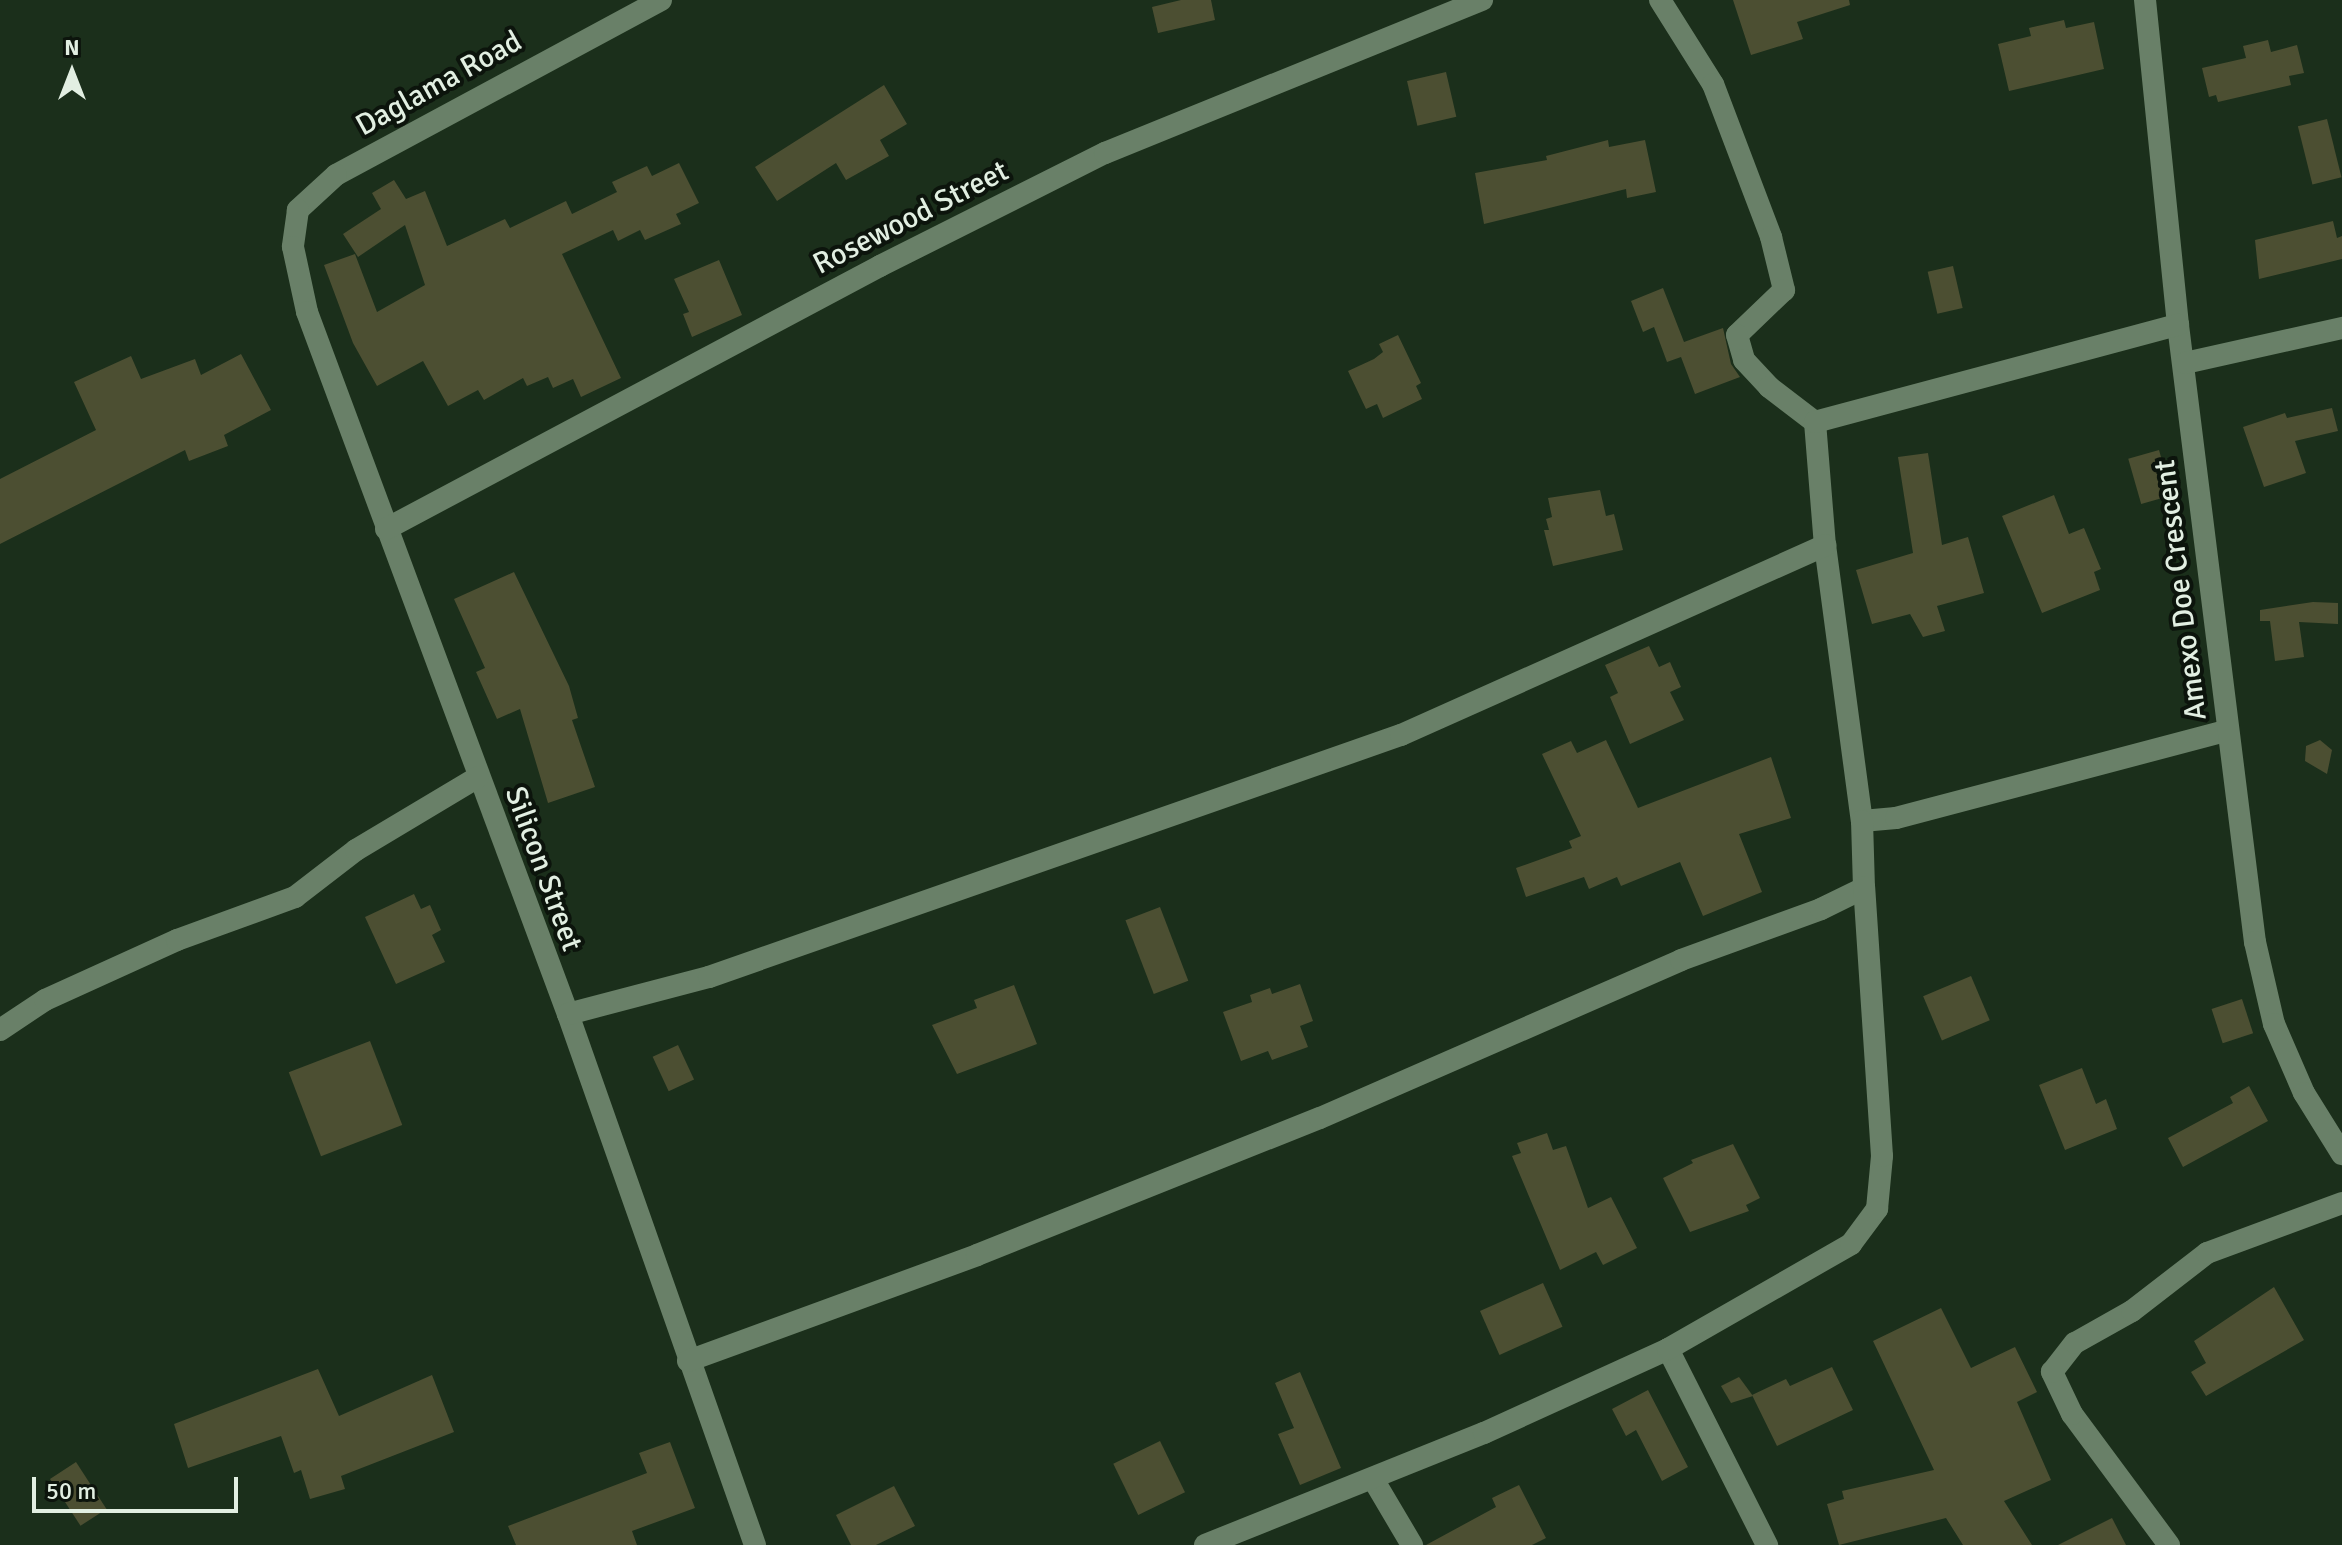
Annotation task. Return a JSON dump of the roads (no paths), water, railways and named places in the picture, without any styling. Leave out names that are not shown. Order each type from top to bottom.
[{"type":"street","name":"Daglama Road","points":[[298,210],[336,175],[661,0]]},
{"type":"street","name":"Rosewood Street","points":[[386,529],[880,266],[1105,153],[1482,0]]},
{"type":"street","points":[[1205,1545],[1373,1479],[1668,1349],[1851,1244],[1877,1209],[1882,1156],[1868,1006],[1862,821],[1825,545],[1815,422],[1769,387],[1744,360],[1737,335],[1784,290],[1771,237],[1713,84],[1660,0]]},
{"type":"street","name":"Amexo Doe Crescent","points":[[2145,0],[2178,325],[2255,942],[2274,1024],[2304,1093],[2342,1154]]},
{"type":"street","name":"Silicon Street","points":[[298,210],[293,247],[307,312],[568,1014],[755,1545]]},
{"type":"street","points":[[1815,422],[2178,325]]},
{"type":"street","points":[[2185,363],[2342,328]]},
{"type":"street","points":[[568,1014],[709,977],[1401,735],[1825,545]]},
{"type":"street","points":[[1862,821],[1896,818],[2228,730]]},
{"type":"street","points":[[0,1030],[45,1000],[177,940],[295,897],[356,850],[478,777]]},
{"type":"street","points":[[688,1361],[977,1255],[1291,1129],[1681,960],[1864,888]]},
{"type":"street","points":[[2169,1545],[2072,1414],[2052,1372],[2075,1343],[2132,1311],[2207,1253],[2342,1203]]},
{"type":"street","points":[[1668,1349],[1767,1545]]},
{"type":"street","points":[[1373,1479],[1412,1545]]}]
